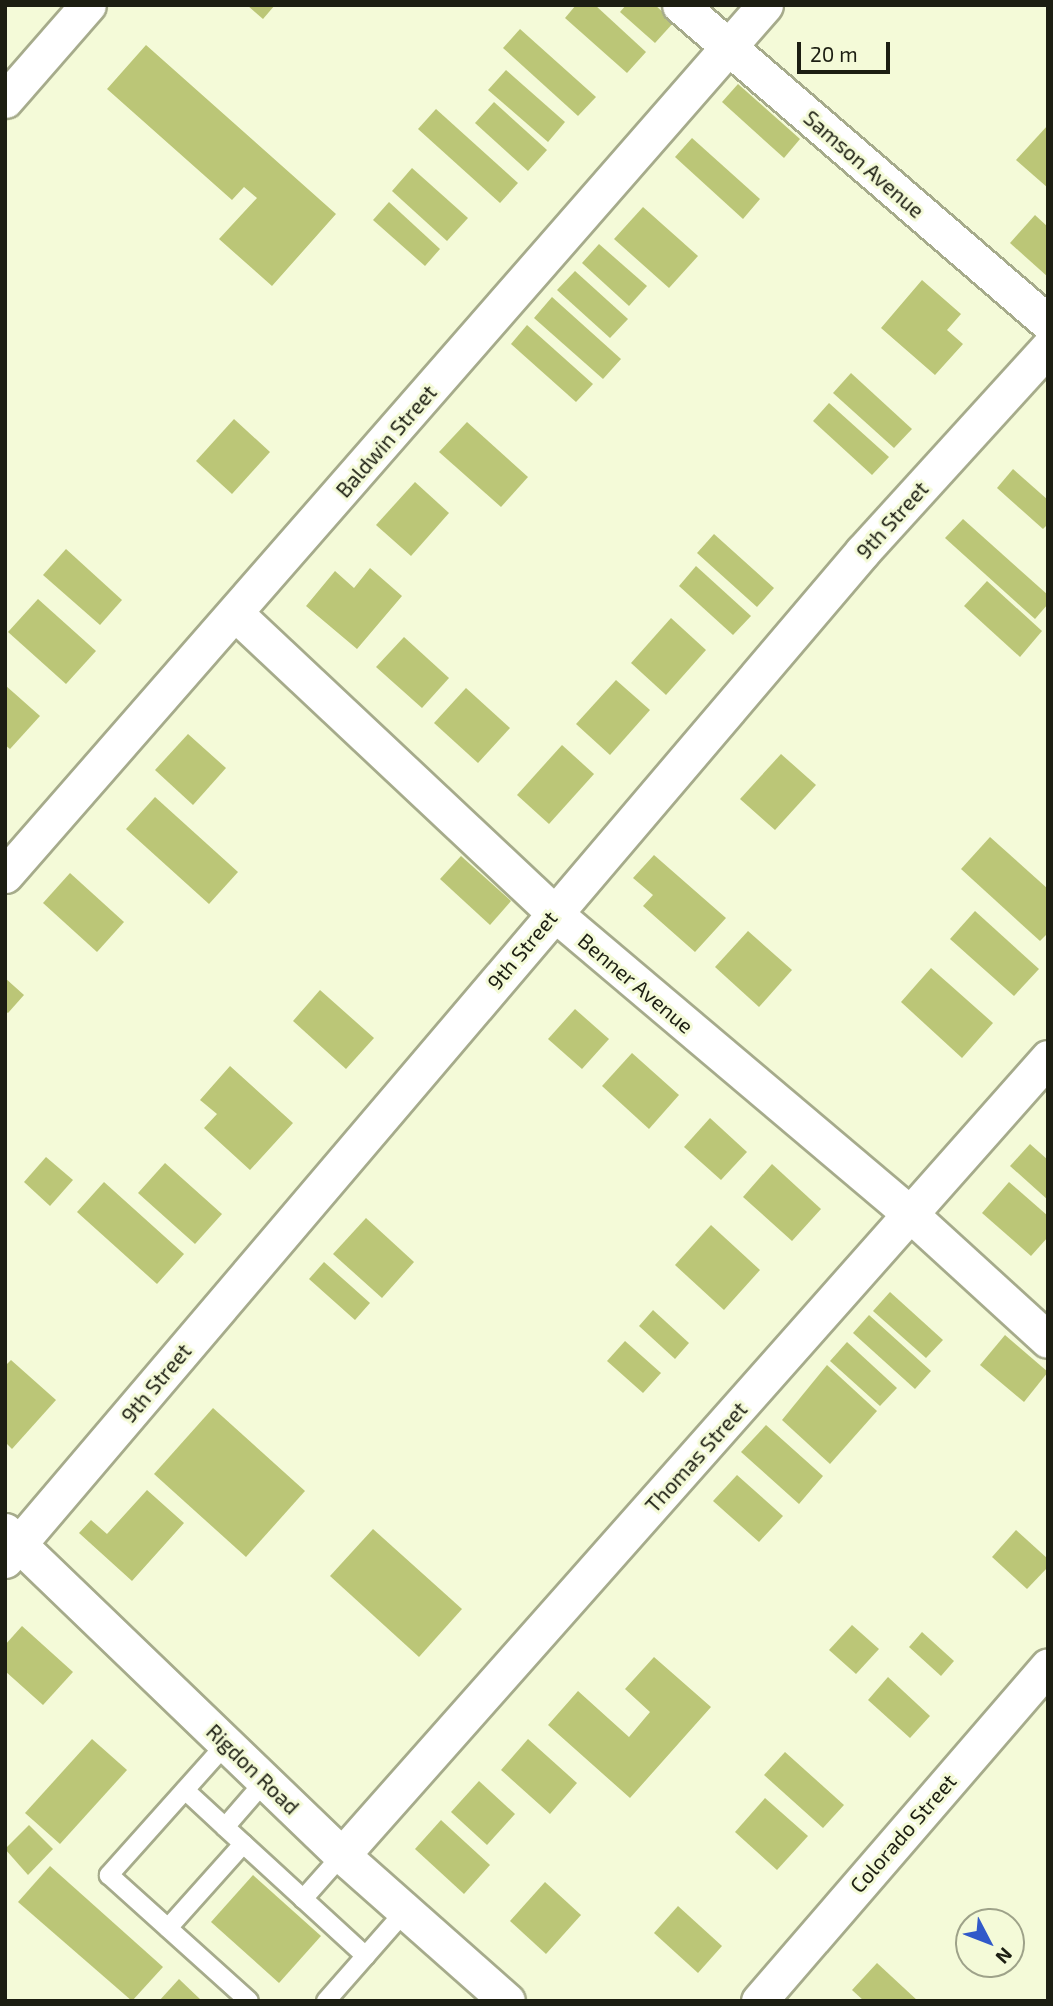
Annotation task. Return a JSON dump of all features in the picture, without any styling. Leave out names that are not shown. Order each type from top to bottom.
[{"type":"street","points":[[5,100],[88,5]]},
{"type":"street","name":"Samson Avenue","points":[[680,5],[1048,323]]},
{"type":"street","name":"Baldwin Street","points":[[5,875],[236,614],[765,5]]},
{"type":"street","name":"9th Street","points":[[10,1545],[863,551],[1048,348]]},
{"type":"street","name":"Benner Avenue","points":[[236,614],[554,913],[911,1215],[1048,1340]]},
{"type":"street","name":"Thomas Street","points":[[342,1854],[1048,1058]]},
{"type":"street","name":"Rigdon Road","points":[[10,1545],[342,1854],[507,2001]]},
{"type":"street","name":"Colorado Street","points":[[759,2001],[1048,1666]]},
{"type":"lane","points":[[226,1744],[109,1875],[248,2001]]},
{"type":"lane","points":[[225,1827],[265,1781]]},
{"type":"lane","points":[[185,1790],[366,1956]]},
{"type":"lane","points":[[168,1928],[243,1844]]},
{"type":"lane","points":[[303,1899],[342,1854]]},
{"type":"lane","points":[[326,2001],[405,1911]]},
{"type":"building","points":[[247,5],[275,5],[263,19]]},
{"type":"building","points":[[576,5],[595,5],[646,52],[627,73],[565,18]]},
{"type":"building","points":[[626,5],[655,5],[674,22],[655,43],[620,12]]},
{"type":"building","points":[[520,29],[596,97],[578,116],[503,48]]},
{"type":"building","points":[[146,45],[336,214],[272,286],[219,239],[257,198],[244,187],[232,200],[107,89]]},
{"type":"building","points":[[506,70],[565,122],[548,142],[488,90]]},
{"type":"building","points":[[738,84],[800,139],[784,158],[722,102]]},
{"type":"building","points":[[494,102],[547,150],[528,171],[475,123]]},
{"type":"building","points":[[436,109],[518,183],[500,203],[418,129]]},
{"type":"building","points":[[1048,125],[1048,188],[1016,160]]},
{"type":"building","points":[[692,138],[760,199],[743,219],[675,157]]},
{"type":"building","points":[[412,168],[468,218],[447,241],[392,191]]},
{"type":"building","points":[[389,202],[440,249],[425,266],[373,220]]},
{"type":"building","points":[[643,207],[698,256],[669,288],[614,239]]},
{"type":"building","points":[[1035,215],[1048,227],[1048,277],[1010,243]]},
{"type":"building","points":[[599,244],[647,286],[629,306],[582,263]]},
{"type":"building","points":[[575,271],[628,319],[610,338],[557,290]]},
{"type":"building","points":[[922,280],[961,314],[947,330],[963,344],[935,375],[881,328]]},
{"type":"building","points":[[552,297],[621,359],[603,379],[534,318]]},
{"type":"building","points":[[527,325],[593,384],[576,402],[511,344]]},
{"type":"building","points":[[851,373],[912,429],[894,448],[833,393]]},
{"type":"building","points":[[829,403],[889,457],[872,475],[813,421]]},
{"type":"building","points":[[234,419],[270,452],[232,494],[196,461]]},
{"type":"building","points":[[467,422],[528,477],[501,507],[439,452]]},
{"type":"building","points":[[1013,469],[1048,500],[1048,524],[1043,529],[997,488]]},
{"type":"building","points":[[415,482],[449,513],[411,556],[376,525]]},
{"type":"building","points":[[963,519],[1048,595],[1048,604],[1035,619],[945,538]]},
{"type":"building","points":[[714,534],[774,588],[757,607],[697,553]]},
{"type":"building","points":[[66,549],[122,600],[100,625],[43,575]]},
{"type":"building","points":[[696,566],[751,616],[733,635],[679,586]]},
{"type":"building","points":[[370,568],[402,596],[357,649],[306,606],[335,571],[354,588]]},
{"type":"building","points":[[987,581],[1042,631],[1020,657],[964,606]]},
{"type":"building","points":[[38,599],[96,651],[66,684],[8,632]]},
{"type":"building","points":[[671,618],[706,650],[666,695],[631,663]]},
{"type":"building","points":[[404,637],[449,678],[422,708],[376,667]]},
{"type":"building","points":[[616,680],[650,710],[610,755],[576,724]]},
{"type":"building","points":[[5,685],[40,716],[10,749],[5,745]]},
{"type":"building","points":[[466,688],[510,728],[478,763],[434,723]]},
{"type":"building","points":[[188,734],[226,768],[193,805],[155,770]]},
{"type":"building","points":[[562,745],[594,774],[549,824],[517,795]]},
{"type":"building","points":[[781,754],[816,785],[775,830],[740,799]]},
{"type":"building","points":[[155,797],[238,872],[209,904],[126,829]]},
{"type":"building","points":[[990,837],[1048,889],[1048,933],[1040,941],[961,869]]},
{"type":"building","points":[[654,855],[726,918],[695,952],[643,906],[653,895],[633,878]]},
{"type":"building","points":[[461,856],[511,901],[490,925],[440,879]]},
{"type":"building","points":[[70,873],[124,922],[97,952],[43,903]]},
{"type":"building","points":[[975,911],[1039,969],[1014,996],[950,939]]},
{"type":"building","points":[[748,931],[792,970],[759,1007],[715,967]]},
{"type":"building","points":[[931,968],[993,1023],[962,1058],[901,1002]]},
{"type":"building","points":[[5,978],[24,995],[8,1013],[5,1011]]},
{"type":"building","points":[[320,990],[374,1038],[346,1069],[293,1021]]},
{"type":"building","points":[[575,1009],[609,1039],[582,1069],[548,1039]]},
{"type":"building","points":[[632,1053],[679,1095],[649,1129],[602,1086]]},
{"type":"building","points":[[230,1066],[293,1123],[250,1170],[204,1128],[217,1114],[200,1100]]},
{"type":"building","points":[[710,1118],[747,1152],[721,1180],[684,1147]]},
{"type":"building","points":[[1030,1144],[1048,1160],[1048,1200],[1010,1166]]},
{"type":"building","points":[[46,1157],[73,1180],[50,1206],[24,1182]]},
{"type":"building","points":[[165,1163],[222,1214],[195,1244],[138,1193]]},
{"type":"building","points":[[772,1164],[821,1209],[792,1241],[743,1197]]},
{"type":"building","points":[[104,1182],[184,1254],[157,1284],[77,1212]]},
{"type":"building","points":[[1009,1182],[1048,1216],[1048,1237],[1031,1256],[982,1213]]},
{"type":"building","points":[[366,1218],[414,1262],[382,1298],[333,1254]]},
{"type":"building","points":[[711,1225],[760,1270],[724,1310],[675,1265]]},
{"type":"building","points":[[324,1262],[370,1303],[355,1320],[309,1279]]},
{"type":"building","points":[[890,1292],[943,1340],[926,1358],[873,1311]]},
{"type":"building","points":[[653,1310],[689,1343],[675,1359],[639,1326]]},
{"type":"building","points":[[869,1315],[931,1371],[915,1389],[853,1333]]},
{"type":"building","points":[[1005,1335],[1048,1372],[1024,1402],[980,1365]]},
{"type":"building","points":[[625,1341],[661,1373],[643,1393],[607,1361]]},
{"type":"building","points":[[847,1342],[897,1388],[880,1406],[830,1361]]},
{"type":"building","points":[[11,1360],[56,1400],[12,1449],[5,1442],[5,1366]]},
{"type":"building","points":[[827,1365],[877,1411],[830,1464],[782,1420]]},
{"type":"building","points":[[213,1408],[305,1491],[246,1557],[154,1474]]},
{"type":"building","points":[[766,1425],[823,1476],[799,1504],[741,1452]]},
{"type":"building","points":[[737,1475],[783,1516],[759,1542],[713,1501]]},
{"type":"building","points":[[147,1490],[184,1523],[132,1581],[79,1533],[91,1520],[107,1534]]},
{"type":"building","points":[[373,1529],[462,1609],[419,1657],[330,1576]]},
{"type":"building","points":[[1016,1530],[1048,1559],[1048,1567],[1027,1589],[992,1557]]},
{"type":"building","points":[[852,1625],[879,1649],[856,1674],[829,1650]]},
{"type":"building","points":[[22,1626],[73,1672],[43,1705],[5,1671],[5,1645]]},
{"type":"building","points":[[922,1632],[954,1661],[941,1676],[909,1647]]},
{"type":"building","points":[[654,1657],[711,1707],[630,1798],[548,1725],[578,1691],[629,1737],[650,1712],[625,1689]]},
{"type":"building","points":[[888,1677],[930,1716],[910,1738],[868,1700]]},
{"type":"building","points":[[92,1739],[127,1770],[60,1844],[25,1813]]},
{"type":"building","points":[[528,1739],[577,1783],[550,1814],[501,1770]]},
{"type":"building","points":[[785,1752],[844,1805],[823,1828],[764,1775]]},
{"type":"building","points":[[479,1781],[515,1814],[487,1845],[451,1812]]},
{"type":"building","points":[[765,1798],[808,1836],[777,1870],[735,1832]]},
{"type":"building","points":[[441,1820],[490,1865],[464,1894],[415,1849]]},
{"type":"building","points":[[29,1825],[53,1849],[28,1875],[5,1849]]},
{"type":"building","points":[[50,1866],[163,1967],[132,2001],[18,1902]]},
{"type":"building","points":[[253,1875],[321,1936],[279,1983],[211,1922]]},
{"type":"building","points":[[545,1882],[581,1915],[546,1954],[510,1921]]},
{"type":"building","points":[[678,1906],[722,1946],[698,1973],[654,1933]]},
{"type":"building","points":[[877,1963],[918,2001],[864,2001],[852,1990]]},
{"type":"building","points":[[179,1979],[202,2001],[159,2001]]}]
